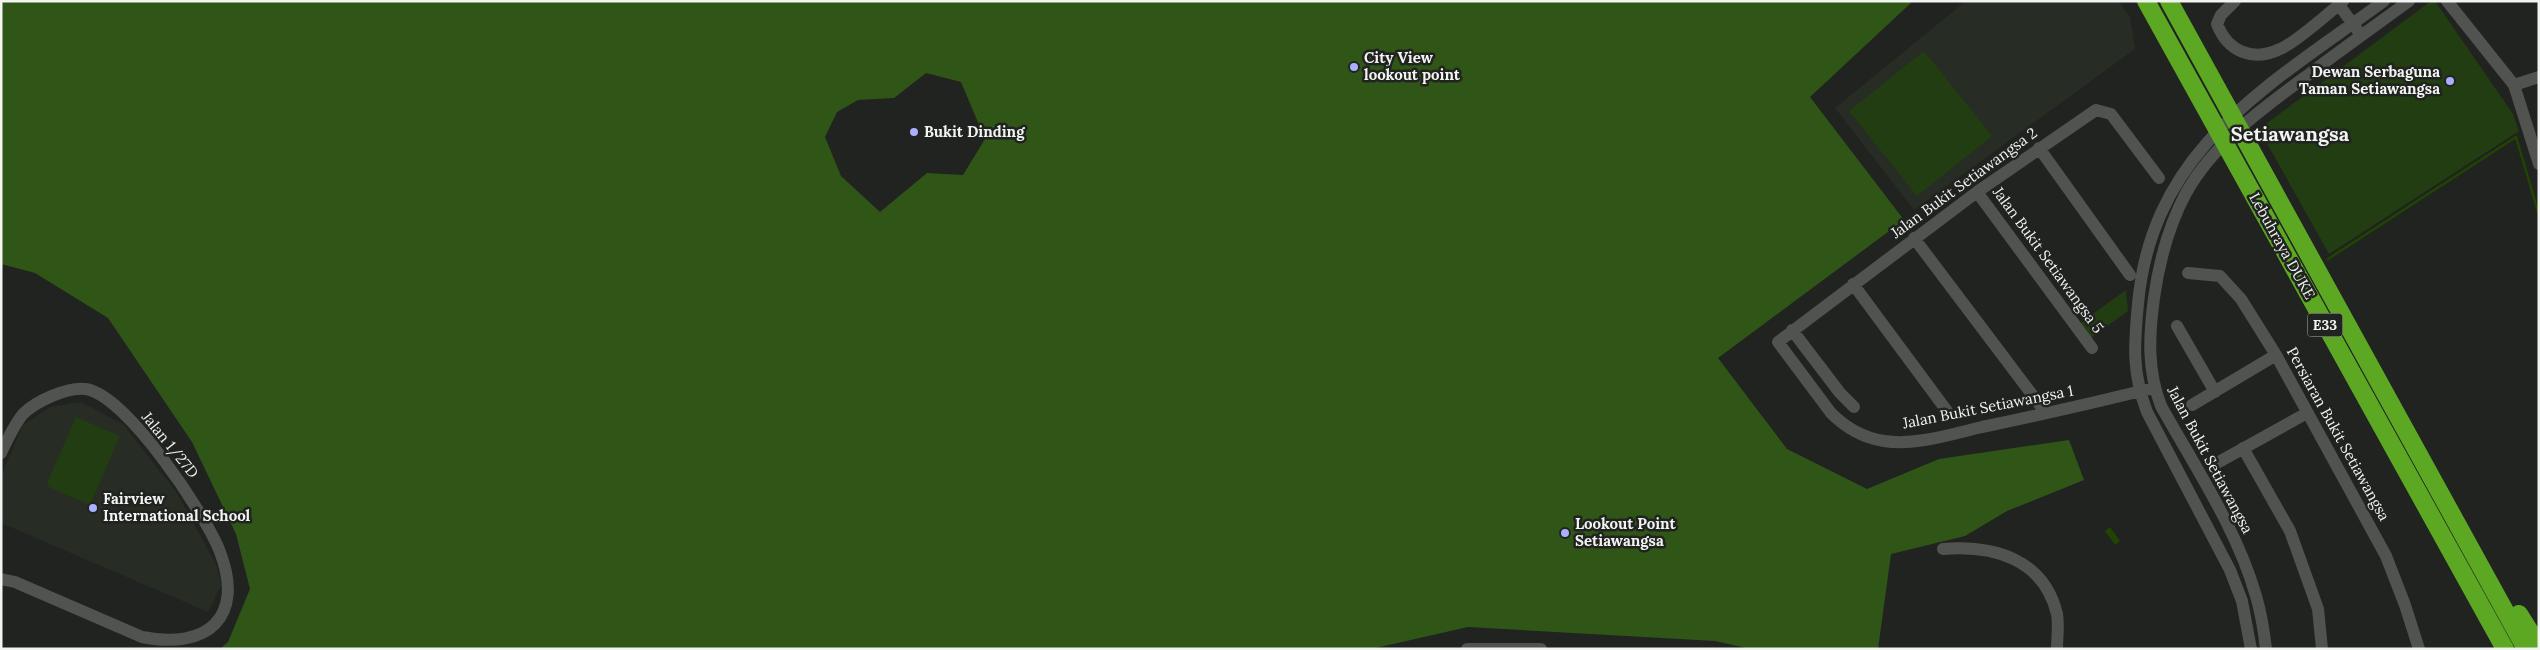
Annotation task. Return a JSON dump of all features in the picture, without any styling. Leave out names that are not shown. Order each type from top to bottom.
[{"type":"highway","name":"Lebuhraya DUKE","points":[[2146,1],[2505,649]]},
{"type":"highway","name":"Lebuhraya DUKE","points":[[2170,1],[2526,649]]},
{"type":"highway","points":[[2461,532],[2486,561],[2539,646]]},
{"type":"highway","points":[[2446,544],[2496,649]]},
{"type":"street","points":[[2235,1],[2221,15],[2217,24],[2221,35],[2236,51],[2252,55],[2281,49],[2341,3],[2362,35]]},
{"type":"street","points":[[2251,649],[2242,601],[2230,570],[2146,412],[2139,392],[2134,348],[2139,286],[2150,240],[2181,174],[2198,152],[2245,103],[2384,1]]},
{"type":"street","name":"Jalan Bukit Setiawangsa","points":[[2266,649],[2256,597],[2245,564],[2224,518],[2161,406],[2154,388],[2150,334],[2156,282],[2165,242],[2186,193],[2207,163],[2253,116],[2409,1]]},
{"type":"street","points":[[2447,1],[2514,85],[2539,164]]},
{"type":"street","points":[[2514,85],[2539,77]]},
{"type":"street","name":"Jalan Bukit Setiawangsa 2","points":[[1779,344],[1780,340],[1792,330],[1914,238],[2039,148],[2093,112],[2110,112],[2159,178]]},
{"type":"street","points":[[2039,148],[2130,274]]},
{"type":"street","name":"Jalan Bukit Setiawangsa 5","points":[[1977,192],[2092,348]]},
{"type":"street","points":[[1914,238],[2046,413]]},
{"type":"street","name":"Persiaran Bukit Setiawangsa","points":[[2188,273],[2220,276],[2241,299],[2276,355],[2386,556],[2419,649]]},
{"type":"street","points":[[1853,284],[1947,411]]},
{"type":"street","points":[[2177,326],[2215,392]]},
{"type":"street","points":[[1792,330],[1840,393],[1854,407]]},
{"type":"street","name":"Jalan Bukit Setiawangsa 1","points":[[1779,344],[1831,413],[1841,423],[1856,432],[1883,441],[1905,442],[2046,413],[2154,388]]},
{"type":"street","points":[[2192,405],[2276,355]]},
{"type":"street","name":"Jalan 1/27D","points":[[1,453],[23,414],[32,407],[62,392],[84,388],[113,403],[145,436],[191,495],[220,552],[227,581],[227,597],[223,614],[213,629],[202,636],[182,642],[155,640],[142,637],[15,582],[1,579]]},
{"type":"street","points":[[2217,463],[2307,413]]},
{"type":"street","points":[[2243,448],[2290,531],[2318,609],[2322,649]]},
{"type":"street","points":[[1943,549],[1992,550],[2030,567],[2048,588],[2057,616],[2057,649]]},
{"type":"street","points":[[1467,649],[1541,649]]},
{"type":"shaded area","points":[[1,1],[1913,1],[1810,97],[1904,220],[1718,358],[1787,449],[1867,489],[1939,459],[2069,440],[2084,480],[2007,511],[1965,536],[1891,554],[1878,649],[1751,649],[1715,641],[1468,627],[1371,649],[220,649],[228,642],[250,589],[236,534],[192,442],[108,318],[35,273],[1,264]],"holes":[[[926,73],[961,82],[985,139],[963,175],[927,173],[880,212],[841,176],[825,137],[837,112],[858,100],[894,98]]]},
{"type":"shaded area","points":[[1966,1],[2119,1],[2130,17],[2135,49],[1914,210],[1835,108]]},
{"type":"shaded area","points":[[2431,1],[2435,1],[2513,114],[2519,131],[2329,254],[2259,129]]},
{"type":"shaded area","points":[[1924,51],[1992,136],[1917,196],[1849,111]]},
{"type":"shaded area","points":[[2126,290],[2128,311],[2087,341],[2076,326]]},
{"type":"shaded area","name":"Fairview International School","points":[[81,402],[123,424],[177,493],[217,566],[221,585],[208,612],[1,523],[1,476],[23,425],[50,407]]},
{"type":"shaded area","points":[[76,417],[120,436],[90,505],[49,487],[47,483]]},
{"type":"shaded area","points":[[2110,527],[2120,541],[2115,545],[2105,531]]},
{"type":"waterway","points":[[2328,259],[2516,137],[2539,215]]},
{"type":"place","name":"City View lookout point","points":[[1354,67]]},
{"type":"place","name":"Dewan Serbaguna Taman Setiawangsa","points":[[2450,81]]},
{"type":"place","name":"Bukit Dinding","points":[[914,132]]},
{"type":"place","name":"Fairview International School","points":[[93,508]]},
{"type":"place","name":"Lookout Point Setiawangsa","points":[[1565,533]]},
{"type":"district","name":"Setiawangsa","points":[[2290,134]]}]
